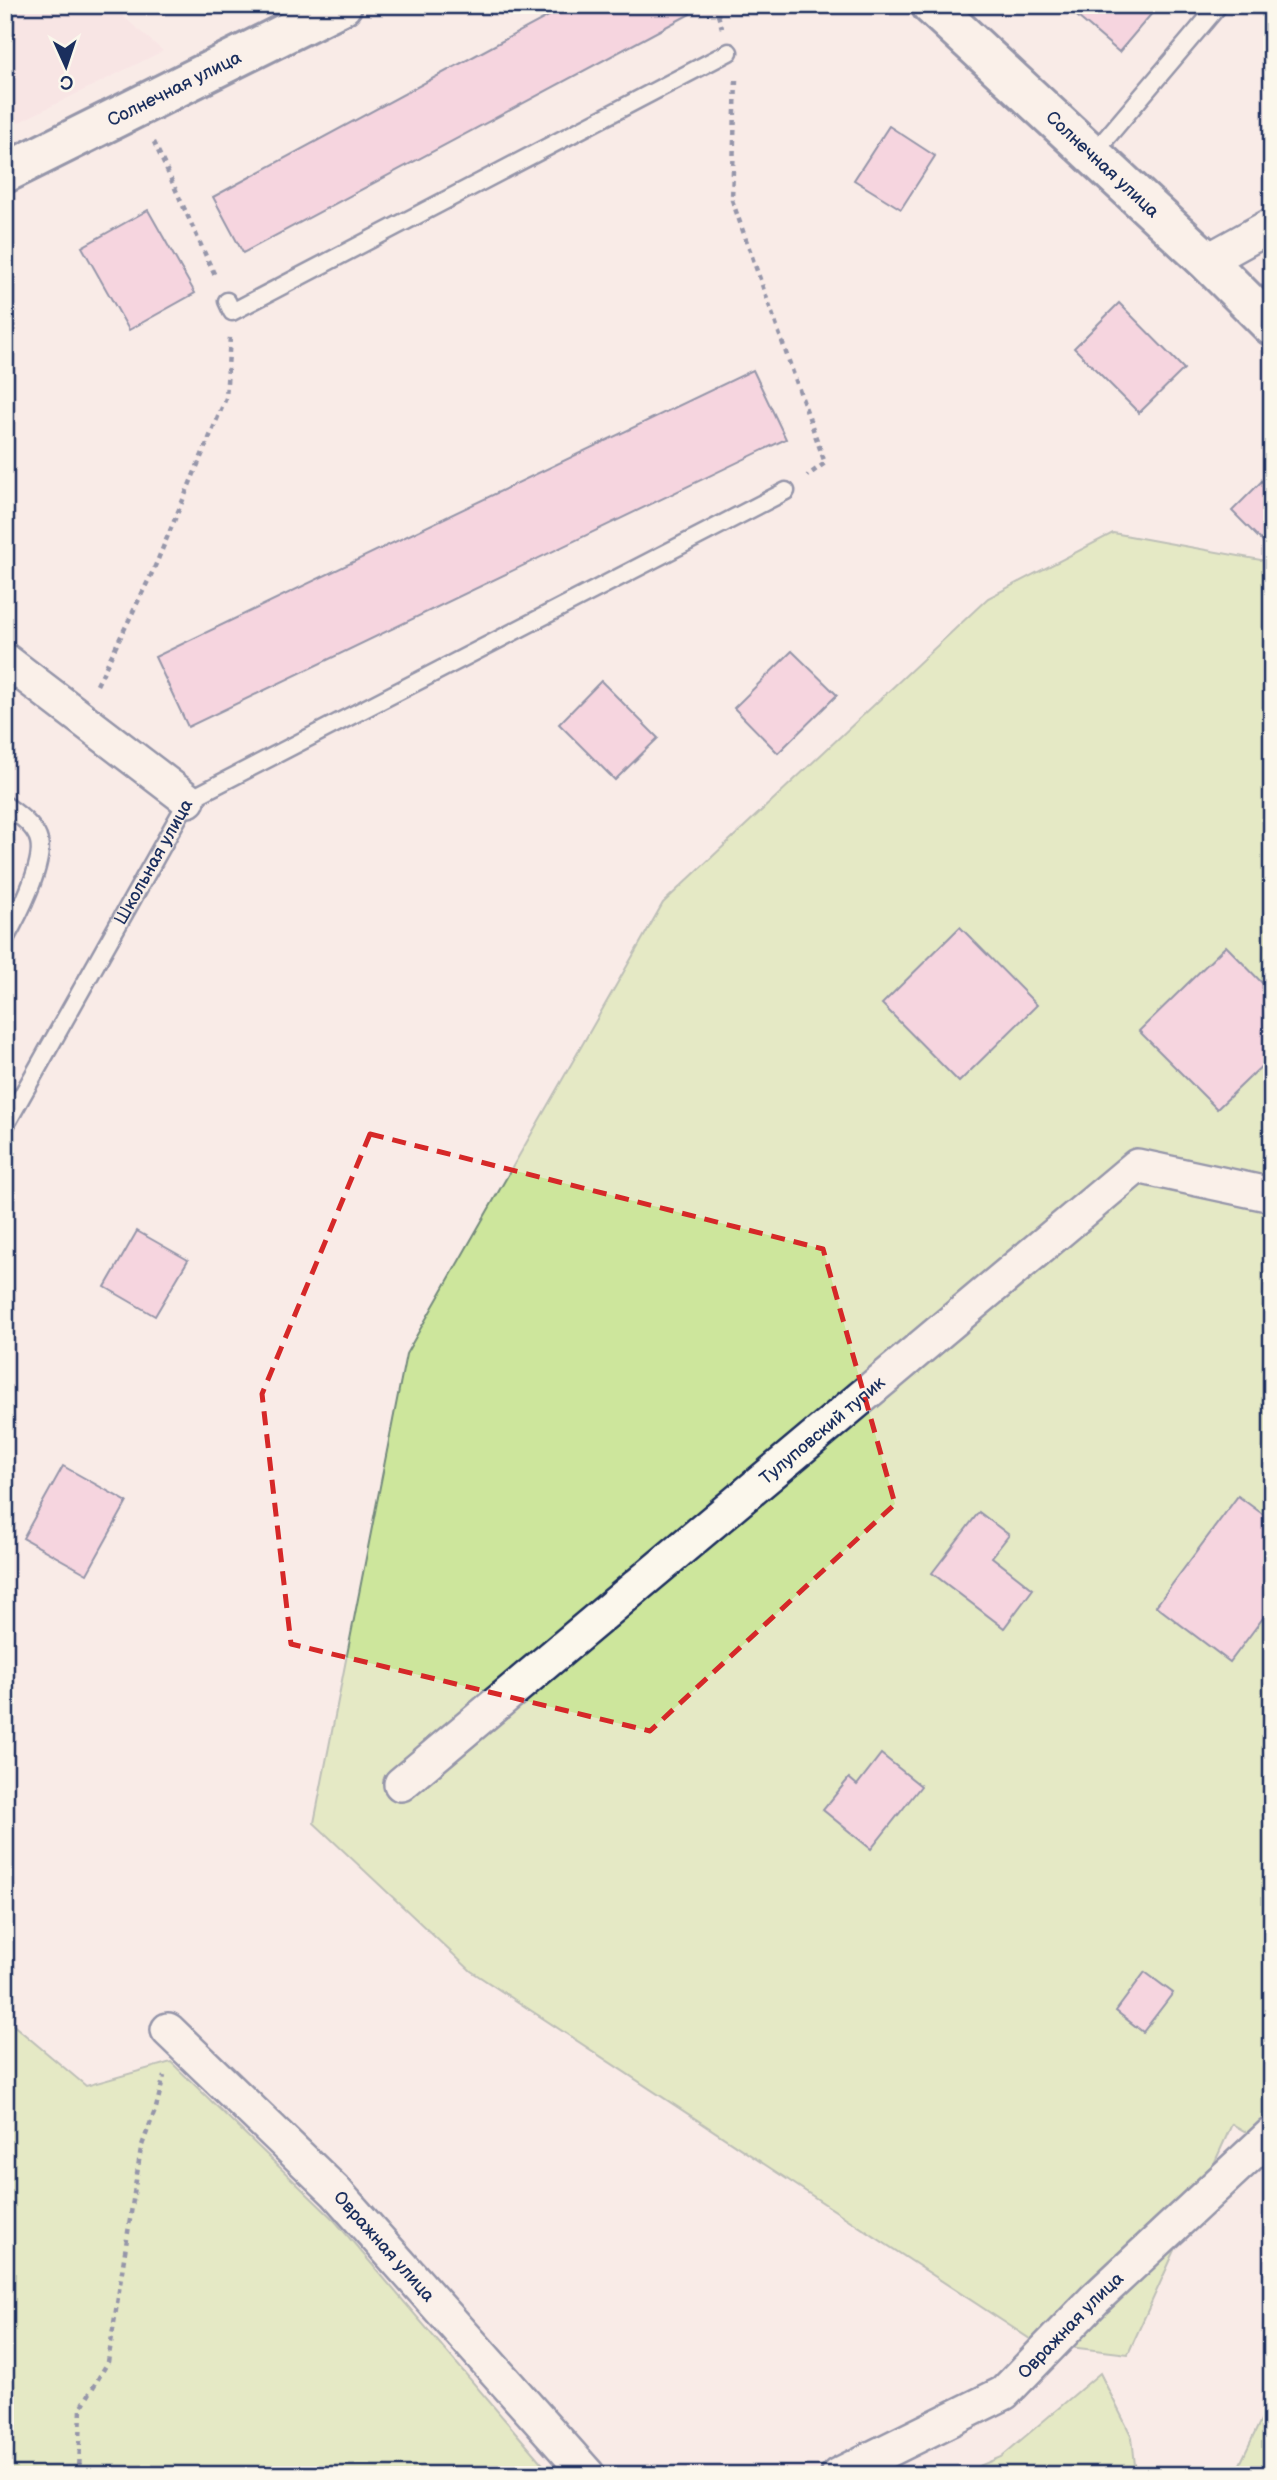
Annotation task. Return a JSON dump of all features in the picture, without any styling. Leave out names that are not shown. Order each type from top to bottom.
[{"type":"street","name":"Солнечная улица","points":[[5,173],[342,5]]},
{"type":"street","name":"Солнечная улица","points":[[930,5],[1207,261],[1272,326]]},
{"type":"street","points":[[1207,261],[1272,225]]},
{"type":"street","name":"Школьная улица","points":[[10,672],[80,717],[188,800]]},
{"type":"street","name":"Тулуповский тупик","points":[[401,1784],[1138,1166],[1272,1195]]},
{"type":"street","name":"Овражная улица","points":[[171,2033],[336,2192],[588,2475]]},
{"type":"street","name":"Овражная улица","points":[[838,2475],[1004,2393],[1095,2299],[1272,2134]]},
{"type":"lane","points":[[1092,155],[1219,5]]},
{"type":"lane","points":[[229,307],[729,52]]},
{"type":"lane","points":[[188,800],[786,491]]},
{"type":"lane","name":"Школьная улица","points":[[5,1126],[188,800]]},
{"type":"lane","points":[[5,805],[25,821],[39,839],[40,858],[23,903],[5,939]]},
{"type":"path","points":[[715,5],[736,75],[732,200],[825,463],[786,491]]},
{"type":"path","points":[[80,717],[153,571],[226,398],[229,307],[138,107]]},
{"type":"path","points":[[79,2475],[81,2408],[108,2362],[141,2148],[156,2108],[171,2033]]},
{"type":"highlighted area","points":[[370,1134],[823,1249],[895,1504],[650,1731],[291,1644],[262,1394]]},
{"type":"shaded area","points":[[5,5],[110,5],[163,51],[5,129]]},
{"type":"green space","points":[[1113,533],[1272,562],[1272,2147],[1232,2124],[1128,2354],[1036,2343],[471,1971],[314,1823],[406,1354],[663,903],[988,598]]},
{"type":"green space","points":[[5,2018],[86,2086],[171,2062],[335,2221],[552,2475],[5,2475]]},
{"type":"green space","points":[[1100,2373],[1132,2437],[1136,2475],[958,2475],[1001,2457]]},
{"type":"green space","points":[[1271,2399],[1272,2475],[1238,2475],[1240,2464]]},
{"type":"building","points":[[569,5],[685,5],[690,14],[243,253],[213,197]]},
{"type":"building","points":[[1064,5],[1159,5],[1119,52]]},
{"type":"building","points":[[889,126],[935,156],[901,209],[854,180]]},
{"type":"building","points":[[148,210],[195,293],[129,330],[82,247]]},
{"type":"building","points":[[1119,303],[1184,369],[1139,413],[1074,348]]},
{"type":"building","points":[[753,370],[786,439],[188,727],[155,657]]},
{"type":"building","points":[[1272,471],[1272,551],[1232,511]]},
{"type":"building","points":[[792,651],[837,695],[778,753],[734,708]]},
{"type":"building","points":[[601,681],[658,738],[615,780],[559,724]]},
{"type":"building","points":[[960,927],[1037,1005],[959,1082],[882,1004]]},
{"type":"building","points":[[1226,946],[1272,993],[1272,1056],[1217,1109],[1139,1031]]},
{"type":"building","points":[[137,1231],[188,1260],[155,1316],[105,1287]]},
{"type":"building","points":[[63,1466],[127,1502],[87,1574],[23,1538]]},
{"type":"building","points":[[1238,1496],[1272,1521],[1272,1606],[1230,1662],[1156,1606]]},
{"type":"building","points":[[979,1512],[1009,1535],[992,1557],[1033,1589],[1004,1628],[932,1573]]},
{"type":"building","points":[[881,1754],[921,1786],[871,1849],[823,1810],[849,1778],[857,1785]]},
{"type":"building","points":[[1145,1972],[1173,1993],[1143,2032],[1116,2011]]}]
